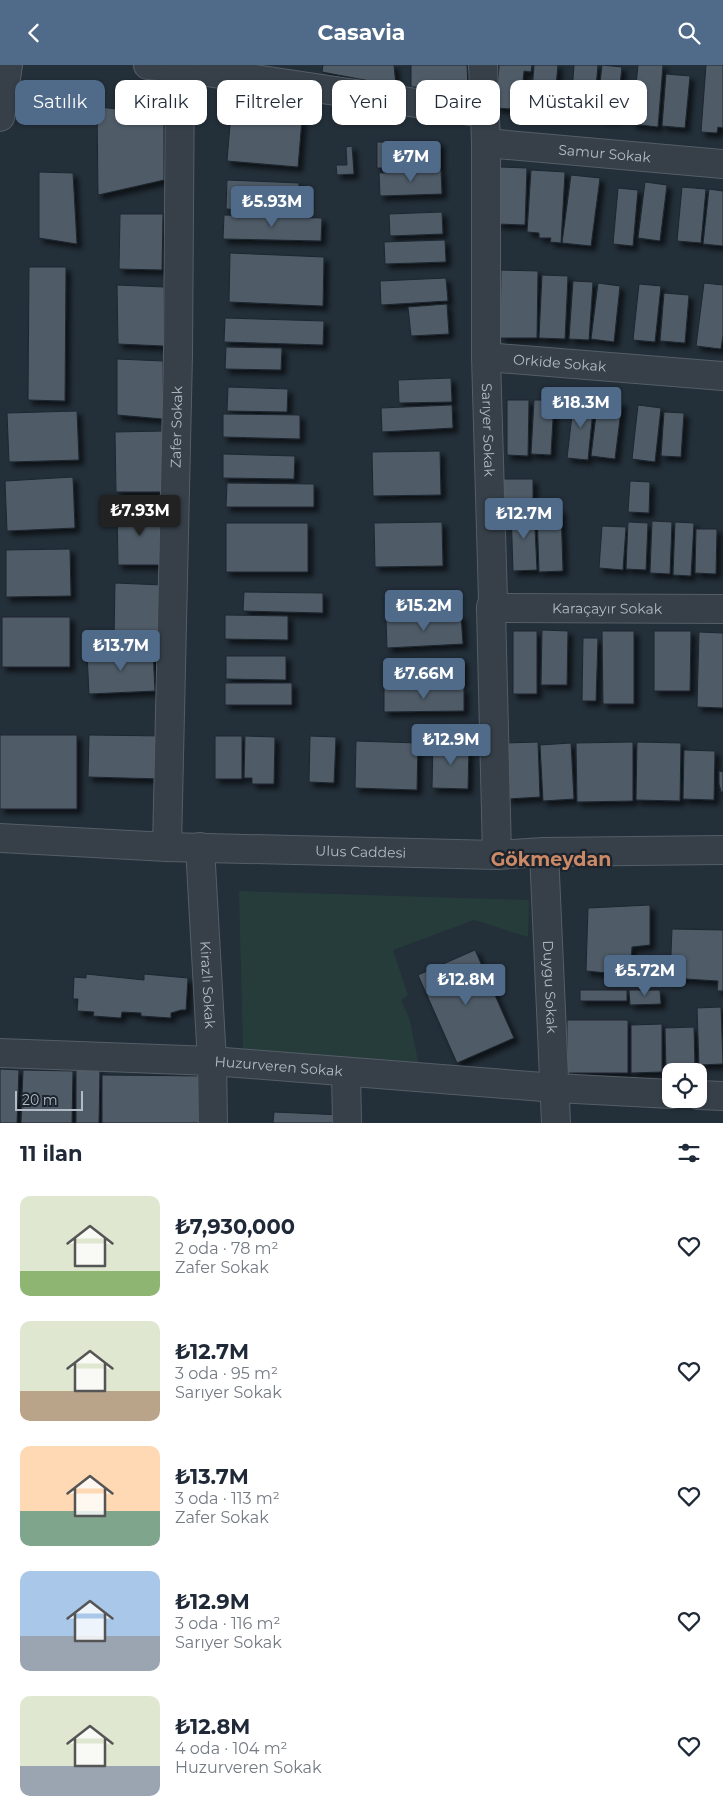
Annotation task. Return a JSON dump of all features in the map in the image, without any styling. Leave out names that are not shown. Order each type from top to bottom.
[{"type":"street","points":[[0,117],[8,65]]},
{"type":"street","points":[[148,65],[180,68],[416,103]]},
{"type":"street","name":"Sarıyer Sokak","points":[[483,65],[483,80]]},
{"type":"street","name":"Zafer Sokak","points":[[167,847],[178,365],[180,68]]},
{"type":"street","name":"Sarıyer Sokak","points":[[485,125],[486,357],[493,600],[491,608],[497,855]]},
{"type":"street","name":"Samur Sokak","points":[[486,143],[723,164]]},
{"type":"street","name":"Orkide Sokak","points":[[486,357],[723,376]]},
{"type":"street","name":"Karaçayır Sokak","points":[[491,608],[723,609]]},
{"type":"street","name":"Ulus Caddesi","points":[[0,838],[167,847],[497,855],[544,852],[723,850]]},
{"type":"street","name":"Kirazlı Sokak","points":[[200,847],[212,1061],[213,1123]]},
{"type":"street","name":"Duygu Sokak","points":[[544,852],[556,1088],[556,1123]]},
{"type":"street","name":"Huzurveren Sokak","points":[[0,1053],[212,1061],[556,1088],[662,1094]]},
{"type":"street","points":[[346,1072],[347,1123]]},
{"type":"street","points":[[707,1095],[723,1096]]},
{"type":"green space","points":[[239,891],[529,900],[528,937],[474,920],[393,950],[408,995],[401,1000],[410,1020],[420,1072],[243,1050]]},
{"type":"building","points":[[323,65],[394,65],[395,80],[364,80],[322,72]]},
{"type":"building","points":[[411,65],[467,65],[468,80],[416,80],[416,87],[411,87]]},
{"type":"building","points":[[499,65],[532,65],[531,72],[524,71],[523,80],[510,80],[510,109],[500,108],[500,80],[498,80]]},
{"type":"building","points":[[534,65],[558,65],[557,80],[533,80]]},
{"type":"building","points":[[574,65],[598,65],[597,80],[573,80]]},
{"type":"building","points":[[602,65],[622,67],[621,80],[600,80]]},
{"type":"building","points":[[638,65],[663,65],[658,127],[641,125],[647,125],[647,80],[636,80]]},
{"type":"building","points":[[706,65],[723,65],[723,128],[718,127],[717,133],[701,132]]},
{"type":"building","points":[[666,74],[690,76],[685,128],[662,126]]},
{"type":"building","points":[[105,108],[115,109],[115,125],[164,125],[164,180],[98,195],[97,125],[105,125]]},
{"type":"building","points":[[230,125],[302,125],[298,167],[227,161]]},
{"type":"building","points":[[377,142],[440,142],[440,168],[377,168]]},
{"type":"building","points":[[352,146],[354,174],[337,175],[336,165],[347,165],[346,147]]},
{"type":"building","points":[[500,167],[527,168],[525,225],[497,224]]},
{"type":"building","points":[[441,170],[442,194],[380,196],[379,173]]},
{"type":"building","points":[[531,170],[565,172],[561,243],[550,242],[551,238],[539,238],[539,233],[527,232]]},
{"type":"building","points":[[39,172],[73,173],[77,244],[39,238]]},
{"type":"building","points":[[571,175],[600,178],[591,246],[562,243]]},
{"type":"building","points":[[227,180],[299,183],[298,212],[226,209]]},
{"type":"building","points":[[645,182],[667,185],[660,241],[638,238]]},
{"type":"building","points":[[682,187],[706,189],[701,243],[677,241]]},
{"type":"building","points":[[618,188],[638,190],[633,246],[613,244]]},
{"type":"building","points":[[709,189],[723,191],[723,246],[703,244]]},
{"type":"building","points":[[442,212],[443,234],[390,236],[389,214]]},
{"type":"building","points":[[120,214],[163,214],[162,270],[119,269]]},
{"type":"building","points":[[224,215],[322,218],[321,241],[223,239]]},
{"type":"building","points":[[445,240],[446,262],[385,264],[384,242]]},
{"type":"building","points":[[230,253],[324,257],[323,306],[229,302]]},
{"type":"building","points":[[29,267],[66,267],[65,401],[28,400]]},
{"type":"building","points":[[501,270],[538,271],[537,338],[500,338]]},
{"type":"building","points":[[542,275],[568,276],[565,339],[539,338]]},
{"type":"building","points":[[446,278],[448,301],[381,305],[380,281]]},
{"type":"building","points":[[573,281],[593,282],[589,340],[569,339]]},
{"type":"building","points":[[598,283],[620,286],[614,342],[591,339]]},
{"type":"building","points":[[704,283],[723,285],[723,335],[721,349],[696,346]]},
{"type":"building","points":[[639,284],[661,286],[655,342],[633,340]]},
{"type":"building","points":[[117,285],[164,287],[164,346],[118,344]]},
{"type":"building","points":[[664,293],[689,295],[685,343],[660,341]]},
{"type":"building","points":[[447,304],[449,334],[411,336],[408,307]]},
{"type":"building","points":[[225,318],[324,321],[323,345],[224,342]]},
{"type":"building","points":[[226,347],[282,348],[281,370],[225,369]]},
{"type":"building","points":[[117,359],[163,361],[163,419],[117,415]]},
{"type":"building","points":[[451,378],[452,402],[399,403],[398,380]]},
{"type":"building","points":[[228,387],[288,389],[287,412],[227,411]]},
{"type":"building","points":[[574,398],[594,400],[588,460],[567,458]]},
{"type":"building","points":[[598,399],[622,402],[615,459],[591,456]]},
{"type":"building","points":[[507,400],[529,400],[528,456],[507,455]]},
{"type":"building","points":[[534,400],[554,400],[551,455],[531,454]]},
{"type":"building","points":[[452,405],[453,428],[382,432],[381,408]]},
{"type":"building","points":[[638,405],[661,408],[655,462],[632,459]]},
{"type":"building","points":[[77,411],[79,460],[9,462],[7,413]]},
{"type":"building","points":[[664,412],[684,413],[681,457],[661,456]]},
{"type":"building","points":[[223,414],[300,415],[300,439],[223,437]]},
{"type":"building","points":[[164,431],[164,492],[116,492],[115,432]]},
{"type":"building","points":[[440,451],[441,495],[373,496],[372,452]]},
{"type":"building","points":[[223,454],[295,456],[294,479],[223,478]]},
{"type":"building","points":[[73,477],[75,528],[7,531],[5,481]]},
{"type":"building","points":[[501,479],[533,479],[533,501],[501,501]]},
{"type":"building","points":[[630,481],[650,482],[649,513],[628,512]]},
{"type":"building","points":[[227,483],[314,484],[314,507],[226,507]]},
{"type":"building","points":[[534,508],[537,570],[513,571],[511,510]]},
{"type":"building","points":[[117,509],[163,509],[162,565],[118,565]]},
{"type":"building","points":[[561,509],[563,571],[539,572],[537,510]]},
{"type":"building","points":[[652,521],[672,522],[670,574],[650,573]]},
{"type":"building","points":[[442,522],[443,566],[375,567],[374,523]]},
{"type":"building","points":[[628,522],[648,523],[646,570],[626,569]]},
{"type":"building","points":[[675,522],[694,523],[691,576],[673,575]]},
{"type":"building","points":[[226,523],[308,523],[308,572],[226,572]]},
{"type":"building","points":[[602,526],[626,527],[623,570],[599,568]]},
{"type":"building","points":[[696,529],[717,529],[716,574],[695,573]]},
{"type":"building","points":[[70,549],[71,596],[6,597],[6,550]]},
{"type":"building","points":[[115,583],[163,585],[160,639],[114,638]]},
{"type":"building","points":[[452,590],[452,611],[392,614],[391,593]]},
{"type":"building","points":[[244,592],[323,593],[323,613],[243,611]]},
{"type":"building","points":[[225,615],[288,616],[288,640],[225,639]]},
{"type":"building","points":[[461,615],[463,644],[387,648],[386,619]]},
{"type":"building","points":[[2,617],[70,617],[70,667],[2,667]]},
{"type":"building","points":[[542,630],[568,631],[567,685],[541,685]]},
{"type":"building","points":[[513,631],[537,631],[537,694],[513,694]]},
{"type":"building","points":[[602,631],[634,631],[634,704],[603,704]]},
{"type":"building","points":[[654,631],[691,631],[690,691],[654,691]]},
{"type":"building","points":[[699,632],[723,633],[723,708],[697,707]]},
{"type":"building","points":[[583,638],[598,638],[596,701],[582,701]]},
{"type":"building","points":[[153,651],[155,691],[89,694],[87,653]]},
{"type":"building","points":[[226,656],[286,656],[286,680],[226,679]]},
{"type":"building","points":[[402,659],[463,659],[463,684],[402,685]]},
{"type":"building","points":[[225,683],[292,683],[292,705],[225,705]]},
{"type":"building","points":[[384,688],[464,688],[464,711],[384,712]]},
{"type":"building","points":[[0,735],[77,735],[77,809],[0,809]]},
{"type":"building","points":[[89,735],[164,736],[163,779],[88,777]]},
{"type":"building","points":[[215,736],[242,736],[242,779],[215,779]]},
{"type":"building","points":[[245,736],[275,737],[274,784],[252,784],[252,778],[244,778]]},
{"type":"building","points":[[310,736],[336,737],[334,783],[309,782]]},
{"type":"building","points":[[356,741],[418,743],[417,790],[355,788]]},
{"type":"building","points":[[538,742],[540,797],[507,799],[505,743]]},
{"type":"building","points":[[633,742],[633,801],[577,802],[576,743]]},
{"type":"building","points":[[637,742],[681,743],[680,801],[636,800]]},
{"type":"building","points":[[433,743],[469,744],[468,789],[432,788]]},
{"type":"building","points":[[571,743],[574,799],[543,801],[540,745]]},
{"type":"building","points":[[684,750],[715,751],[714,800],[683,799]]},
{"type":"building","points":[[719,771],[723,772],[723,792],[721,792],[719,784]]},
{"type":"building","points":[[650,905],[650,945],[632,947],[630,975],[586,971],[588,908]]},
{"type":"building","points":[[672,929],[723,930],[723,991],[717,991],[718,981],[670,978]]},
{"type":"building","points":[[475,950],[514,1038],[457,1063],[418,975]]},
{"type":"building","points":[[86,974],[144,980],[144,974],[188,978],[186,1010],[171,1013],[171,1018],[141,1016],[141,1013],[122,1012],[121,1018],[93,1016],[94,1012],[77,1011],[78,999],[73,999],[74,977],[86,978]]},
{"type":"building","points":[[580,990],[627,990],[627,1001],[580,1001]]},
{"type":"building","points":[[629,990],[660,990],[661,1004],[630,1005]]},
{"type":"building","points":[[721,1007],[723,1064],[699,1063],[697,1008]]},
{"type":"building","points":[[567,1020],[628,1020],[628,1073],[567,1073]]},
{"type":"building","points":[[662,1024],[662,1072],[631,1073],[631,1025]]},
{"type":"building","points":[[694,1027],[695,1063],[666,1063],[665,1028]]},
{"type":"building","points":[[0,1069],[19,1070],[17,1123],[0,1123]]},
{"type":"building","points":[[23,1070],[73,1071],[72,1123],[21,1123]]},
{"type":"building","points":[[76,1070],[100,1070],[99,1123],[76,1123]]},
{"type":"building","points":[[102,1075],[205,1076],[205,1123],[102,1123]]},
{"type":"building","points":[[274,1112],[343,1115],[343,1123],[273,1123]]},
{"type":"district","name":"Gökmeydan","points":[[551,859]]}]
